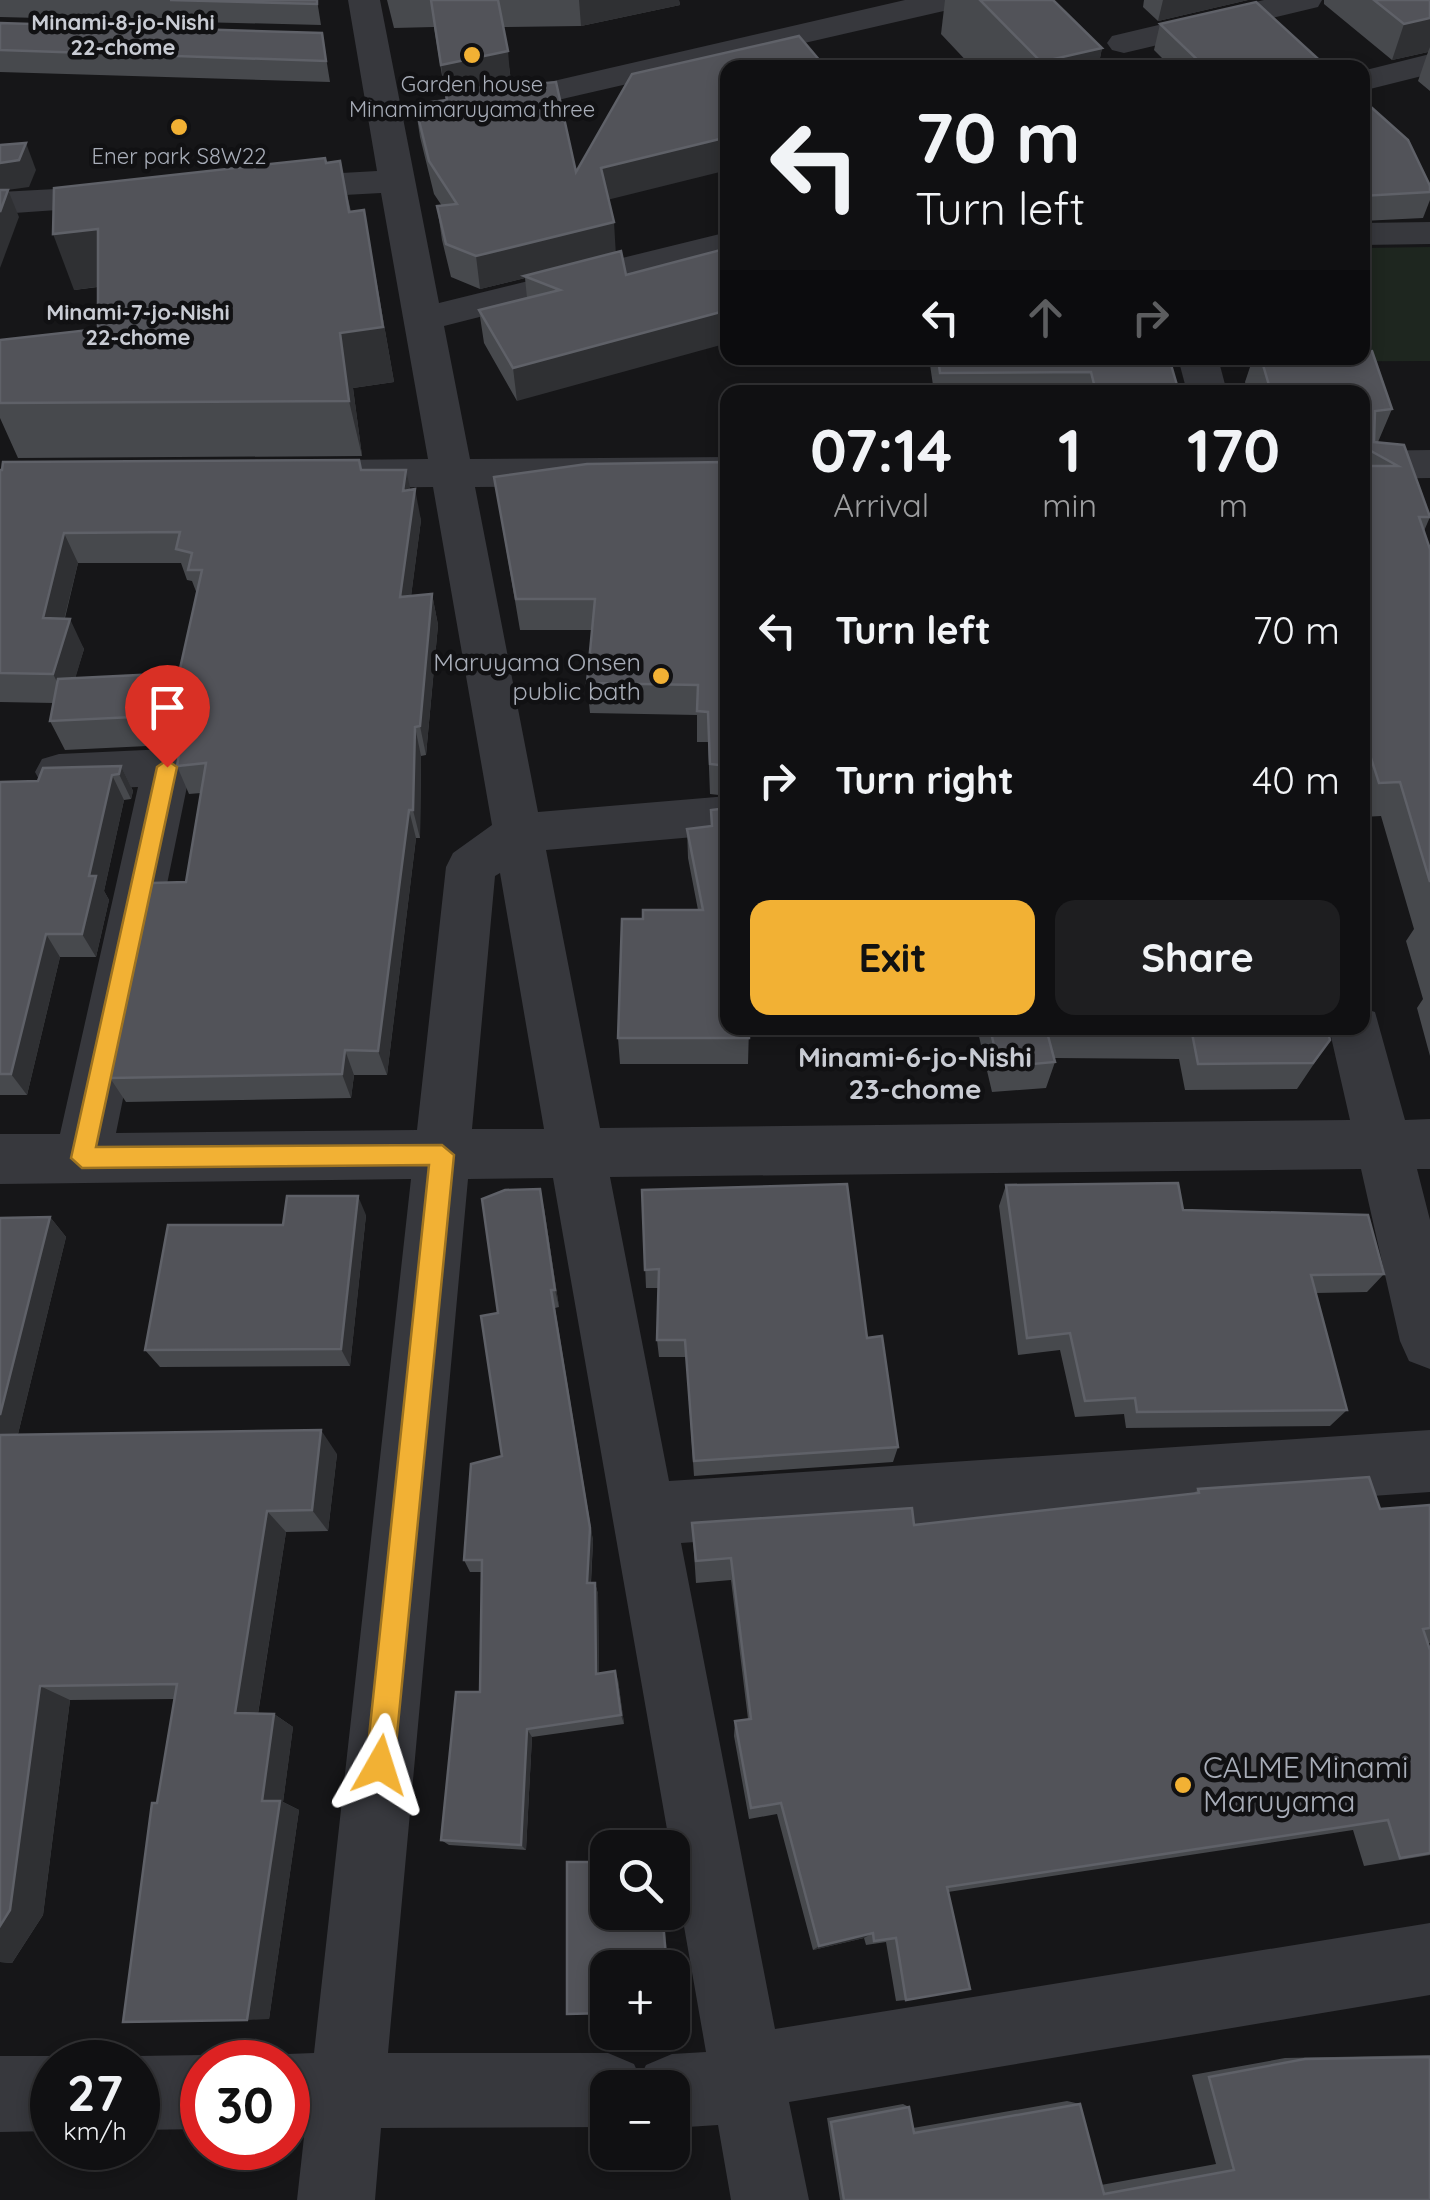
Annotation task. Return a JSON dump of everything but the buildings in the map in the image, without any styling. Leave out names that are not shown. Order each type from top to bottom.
[{"type":"street","points":[[364,0],[372,41],[404,143],[423,319],[574,1153],[645,1514],[743,2072],[770,2200]]},
{"type":"street","points":[[465,111],[948,0]]},
{"type":"street","points":[[1123,41],[1306,0]]},
{"type":"street","points":[[332,40],[372,41]]},
{"type":"street","points":[[1370,80],[1430,64]]},
{"type":"street","points":[[239,190],[404,143]]},
{"type":"street","points":[[0,204],[159,194]]},
{"type":"street","points":[[1370,234],[1430,233]]},
{"type":"street","points":[[423,319],[720,245]]},
{"type":"street","points":[[1370,464],[1430,464]]},
{"type":"street","points":[[294,474],[720,471]]},
{"type":"street","points":[[59,772],[167,767],[82,1158]]},
{"type":"street","points":[[336,2200],[317,2091],[442,1155],[471,867],[517,834],[720,817]]},
{"type":"street","points":[[1359,1035],[1407,1145],[1430,1341]]},
{"type":"street","points":[[0,1159],[1407,1145]]},
{"type":"street","points":[[645,1514],[1430,1461]]},
{"type":"street","points":[[690,2090],[711,2091],[743,2072],[1430,1959]]},
{"type":"street","points":[[317,2091],[590,2090]]},
{"type":"street","points":[[0,2094],[30,2094]]},
{"type":"shaded area","points":[[1430,247],[1430,361],[1370,361],[1370,248]]},
{"type":"place","name":"Garden house Minamimaruyama three","points":[[472,55]]},
{"type":"place","name":"Ener park S8W22","points":[[179,127]]},
{"type":"place","name":"Maruyama Onsen public bath","points":[[661,676]]},
{"type":"place","name":"CALME Minami Maruyama","points":[[1183,1785]]},
{"type":"district","name":"Minami-8-jo-Nishi 22-chome","points":[[123,34]]},
{"type":"district","name":"Minami-7-jo-Nishi 22-chome","points":[[138,324]]},
{"type":"district","name":"Minami-6-jo-Nishi 23-chome","points":[[915,1073]]},
{"type":"route","points":[[167,767],[82,1158],[442,1155],[380,1765]]}]
